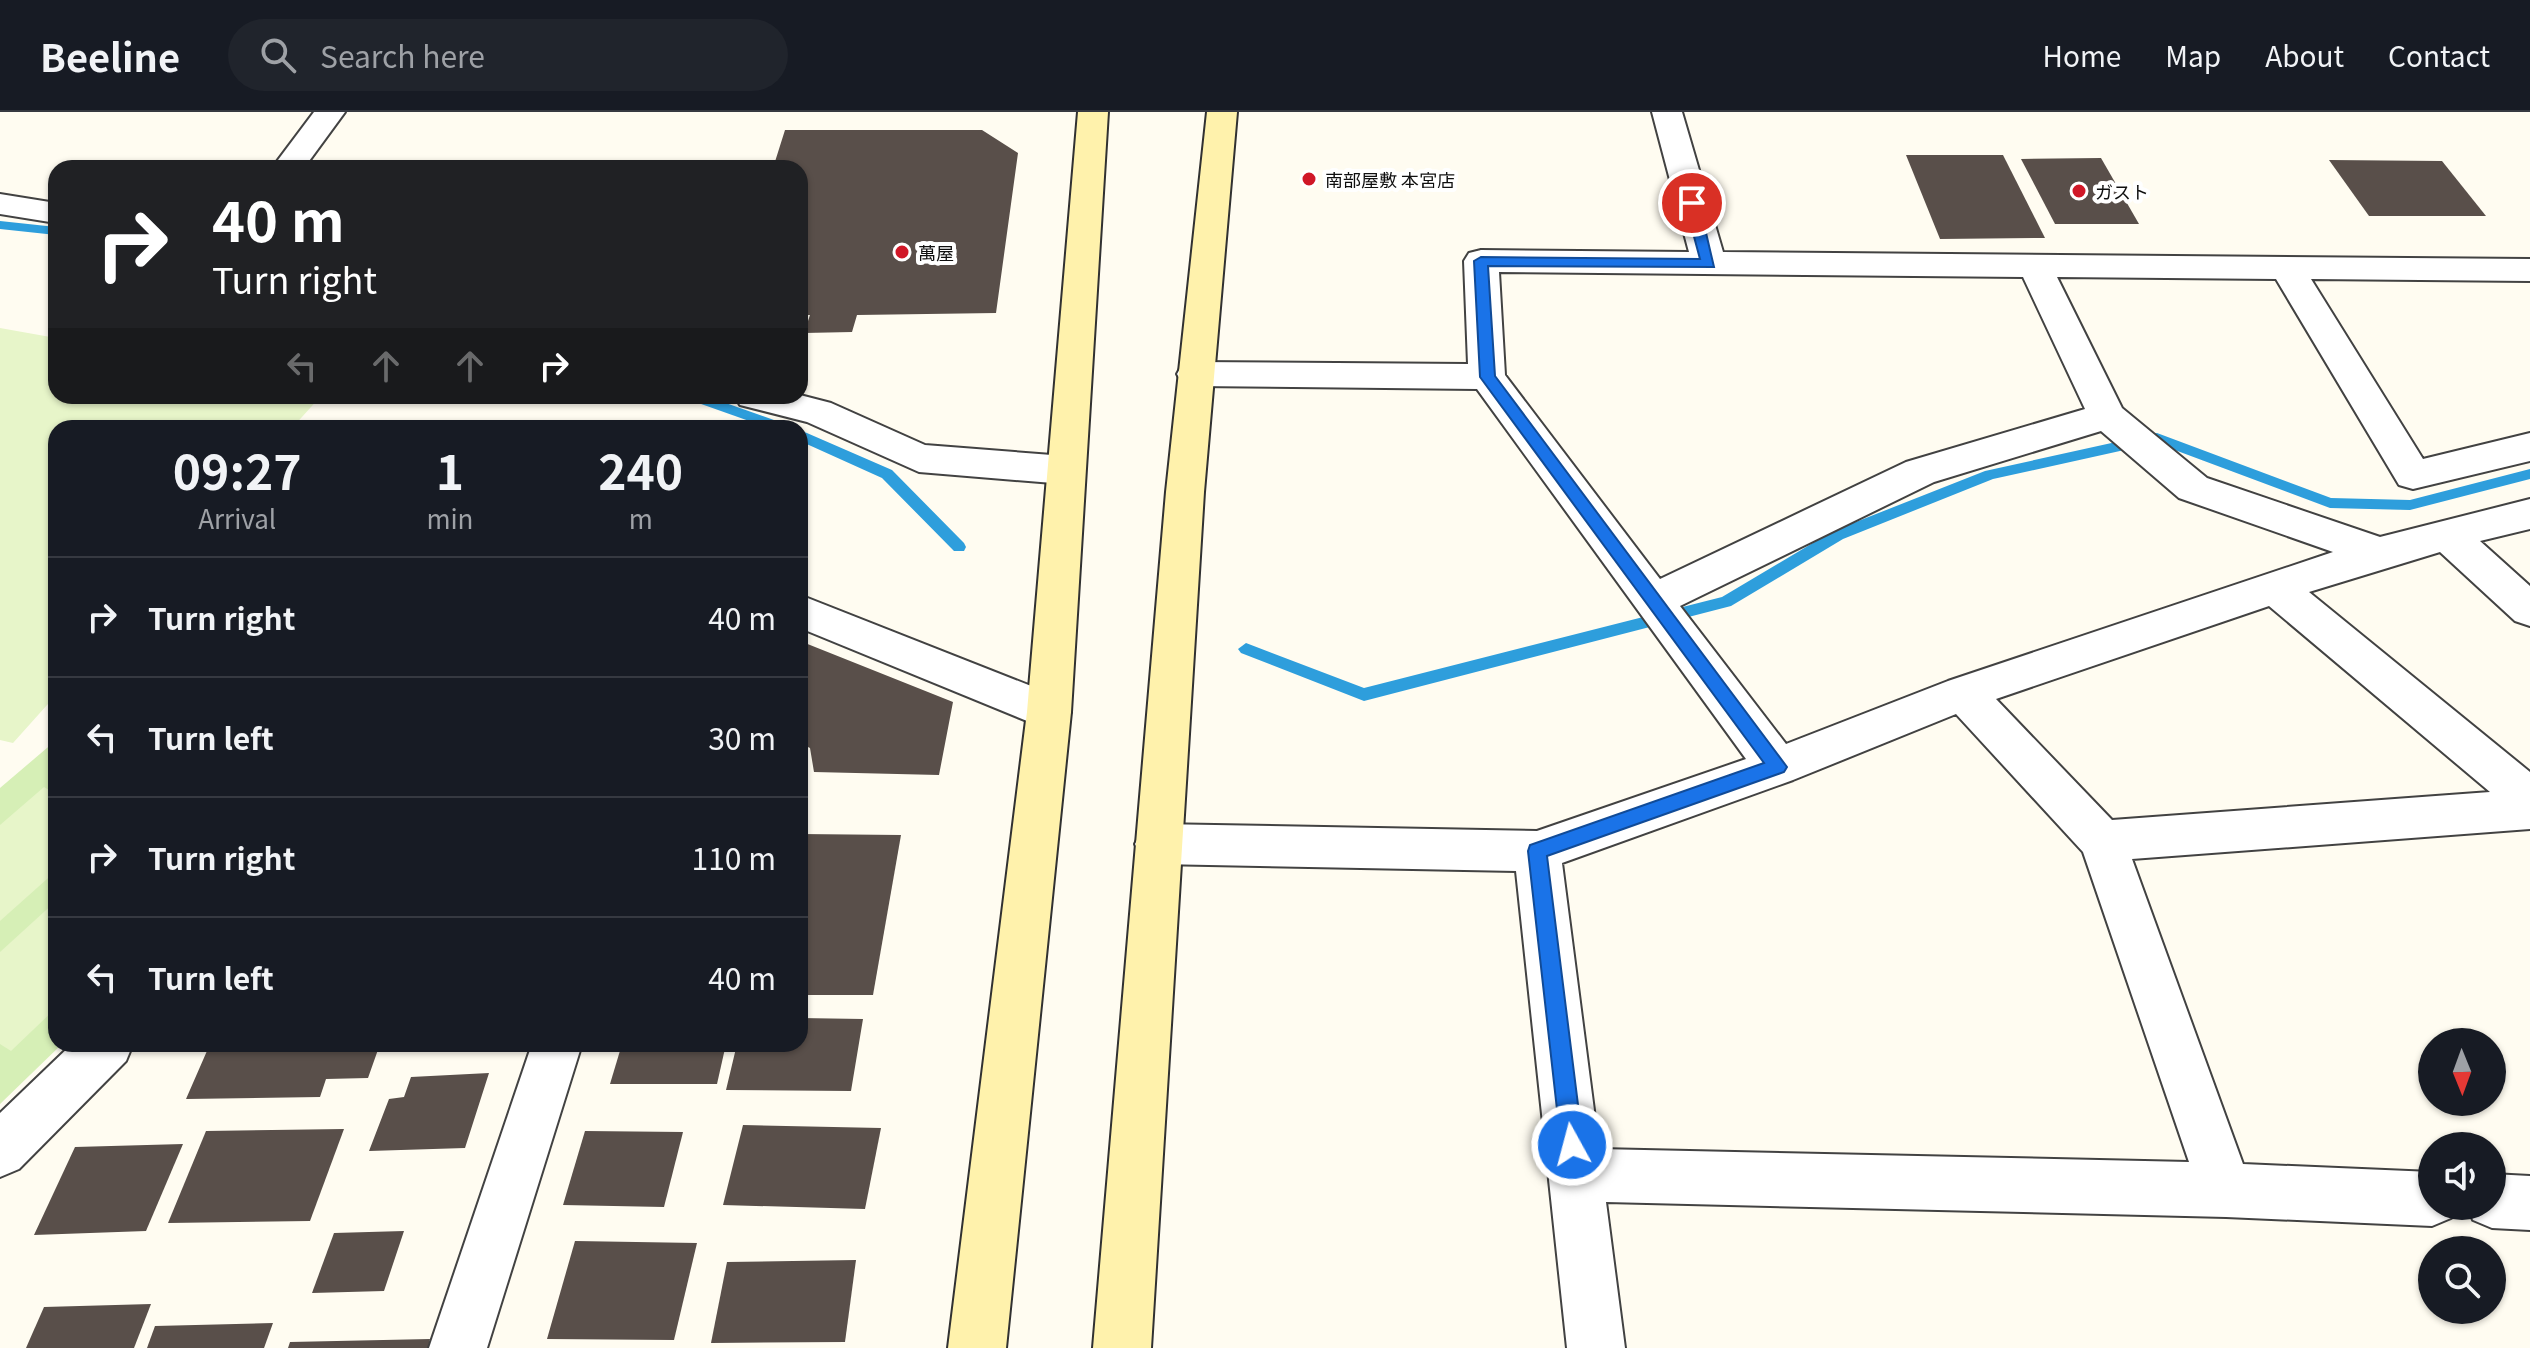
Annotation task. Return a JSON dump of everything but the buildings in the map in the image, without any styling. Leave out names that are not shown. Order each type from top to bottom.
[{"type":"street","points":[[294,160],[330,112]]},
{"type":"street","points":[[977,1348],[1049,712],[1093,112]]},
{"type":"street","points":[[1122,1348],[1195,374],[1222,112]]},
{"type":"street","points":[[1667,112],[1709,263]]},
{"type":"street","points":[[0,204],[48,212]]},
{"type":"street","points":[[1777,767],[1487,377],[1481,261],[2530,270]]},
{"type":"street","points":[[2035,266],[2107,416],[2193,488],[2379,552]]},
{"type":"street","points":[[2287,268],[2413,475],[2530,447]]},
{"type":"street","points":[[1195,374],[1487,377]]},
{"type":"street","points":[[786,404],[818,412],[919,458],[1065,470]]},
{"type":"street","points":[[1652,601],[1920,472],[2107,416]]},
{"type":"street","points":[[1158,844],[1537,851],[1777,767],[1963,693],[2379,552],[2530,514]]},
{"type":"street","points":[[2447,535],[2530,610]]},
{"type":"street","points":[[2277,589],[2530,799]]},
{"type":"street","points":[[808,614],[1049,712]]},
{"type":"street","points":[[1963,693],[2102,841],[2226,1190]]},
{"type":"street","points":[[2102,841],[2530,809]]},
{"type":"street","points":[[1537,851],[1596,1348]]},
{"type":"street","points":[[0,1150],[100,1052]]},
{"type":"street","points":[[458,1348],[554,1052]]},
{"type":"street","points":[[1576,1175],[2226,1190],[2418,1198]]},
{"type":"street","points":[[2506,1202],[2530,1203]]},
{"type":"green space","points":[[0,328],[48,337],[48,404],[314,404],[299,420],[48,420],[48,704],[13,743],[0,740]]},
{"type":"green space","points":[[48,747],[48,1052],[54,1052],[0,1104],[0,788]]},
{"type":"green space","points":[[44,787],[48,789],[48,878],[0,921],[0,825]]},
{"type":"green space","points":[[48,908],[48,1016],[11,1051],[0,1044],[0,952]]},
{"type":"waterway","points":[[0,225],[48,230]]},
{"type":"waterway","points":[[715,404],[760,420]]},
{"type":"waterway","points":[[1246,649],[1364,695],[1726,602],[1838,535],[1990,475],[2157,438],[2330,503],[2410,505],[2530,474]]},
{"type":"waterway","points":[[808,439],[887,474],[959,547]]},
{"type":"place","name":"南部屋敷 本宮店","points":[[1309,179]]},
{"type":"place","name":"ガスト","points":[[2079,191]]},
{"type":"place","name":"萬屋","points":[[902,252]]},
{"type":"route","points":[[1572,1145],[1537,851],[1777,767],[1487,377],[1481,261],[1709,263],[1692,203]]}]
